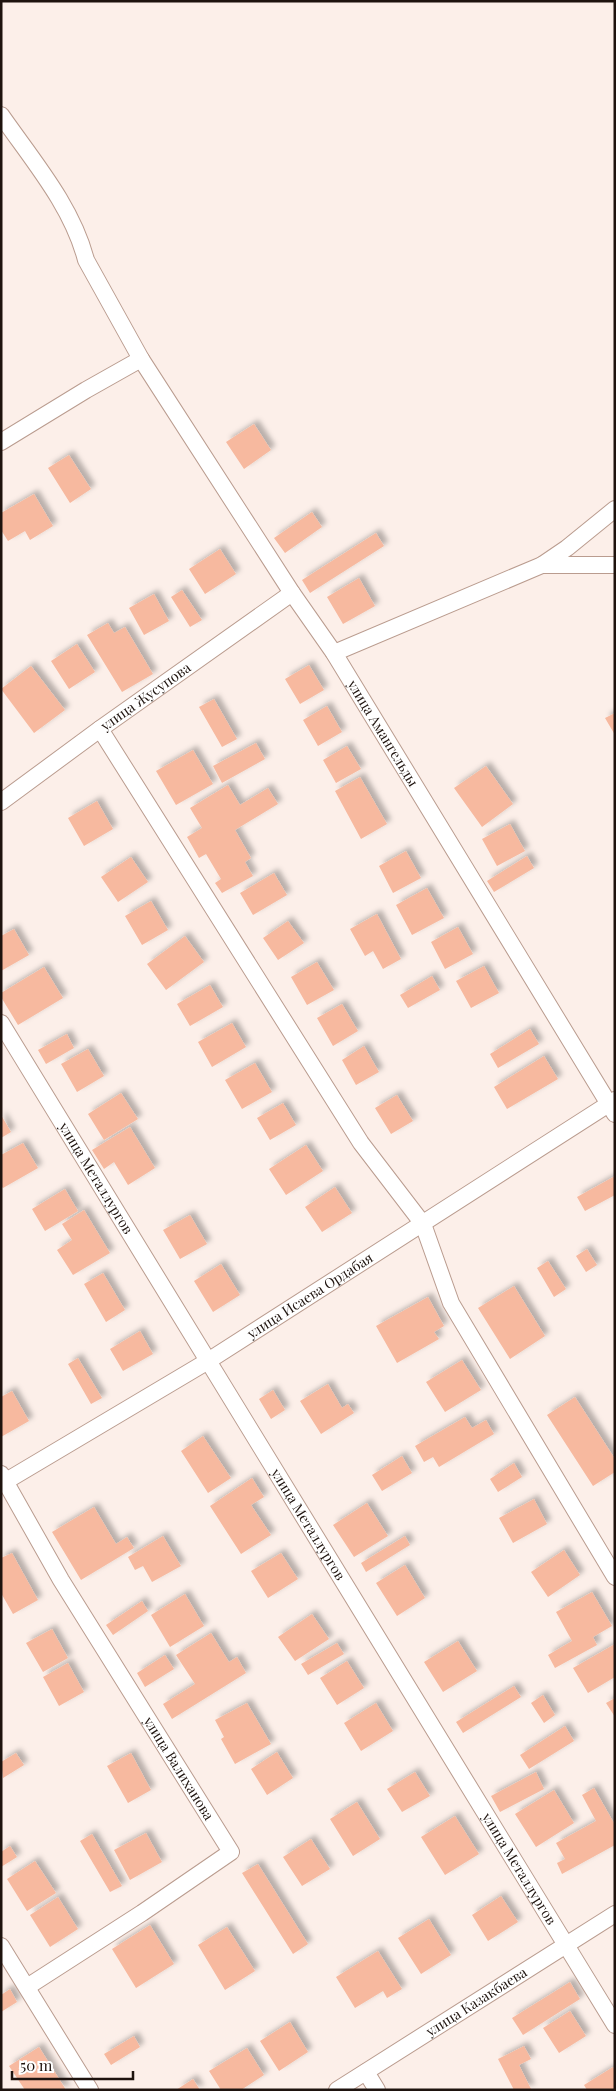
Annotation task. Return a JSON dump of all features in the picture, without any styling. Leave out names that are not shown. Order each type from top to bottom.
[{"type":"street","name":"улица Амангельды","points":[[1,115],[70,216],[86,260],[141,359],[292,593],[334,653],[613,1106]]},
{"type":"street","points":[[1,442],[141,359]]},
{"type":"street","points":[[334,653],[542,565],[567,548],[615,509]]},
{"type":"street","points":[[542,565],[615,565]]},
{"type":"street","name":"улица Жусупова","points":[[1,802],[100,729],[292,593]]},
{"type":"street","points":[[100,729],[361,1142],[424,1224],[451,1303],[615,1577]]},
{"type":"street","name":"улица Металлургов","points":[[1,1023],[615,2025]]},
{"type":"street","name":"улица Исаева Ордабая","points":[[3,1480],[208,1361],[613,1106]]},
{"type":"street","name":"улица Валиханова","points":[[3,1480],[61,1580],[231,1852],[142,1913],[27,1987]]},
{"type":"street","name":"улица Казакбаева","points":[[338,2090],[615,1914]]},
{"type":"street","points":[[1,1946],[90,2090]]},
{"type":"street","points":[[366,2072],[377,2090]]},
{"type":"building","points":[[254,424],[271,450],[244,469],[226,442]]},
{"type":"building","points":[[69,455],[91,489],[70,503],[48,468]]},
{"type":"building","points":[[34,494],[53,526],[30,540],[25,531],[8,541],[1,530],[1,513]]},
{"type":"building","points":[[312,512],[322,527],[285,553],[274,538]]},
{"type":"building","points":[[376,533],[384,546],[310,593],[302,580]]},
{"type":"building","points":[[220,549],[236,574],[205,594],[189,569]]},
{"type":"building","points":[[359,578],[375,606],[343,624],[327,597]]},
{"type":"building","points":[[182,590],[202,620],[190,627],[171,597]]},
{"type":"building","points":[[154,594],[169,621],[144,635],[129,608]]},
{"type":"building","points":[[108,623],[114,633],[125,627],[153,674],[122,692],[87,635]]},
{"type":"building","points":[[77,644],[95,672],[69,689],[51,661]]},
{"type":"building","points":[[309,665],[324,690],[300,704],[285,679]]},
{"type":"building","points":[[31,666],[65,710],[34,733],[1,689]]},
{"type":"building","points":[[214,699],[237,739],[222,747],[199,707]]},
{"type":"building","points":[[327,706],[342,732],[318,746],[303,720]]},
{"type":"building","points":[[615,713],[615,735],[605,718]]},
{"type":"building","points":[[256,743],[265,759],[222,783],[213,766]]},
{"type":"building","points":[[347,746],[361,769],[336,783],[323,760]]},
{"type":"building","points":[[193,750],[213,784],[176,805],[156,771]]},
{"type":"building","points":[[486,766],[513,804],[482,827],[454,788]]},
{"type":"building","points":[[360,777],[387,824],[361,839],[335,791]]},
{"type":"building","points":[[228,785],[240,805],[268,788],[278,804],[235,830],[251,858],[245,862],[253,876],[222,893],[215,883],[221,879],[206,854],[199,858],[187,837],[202,828],[190,808]]},
{"type":"building","points":[[97,801],[113,829],[84,846],[68,818]]},
{"type":"building","points":[[510,824],[525,851],[497,866],[482,839]]},
{"type":"building","points":[[406,851],[421,878],[393,893],[379,866]]},
{"type":"building","points":[[527,856],[534,868],[494,892],[487,881]]},
{"type":"building","points":[[131,857],[148,882],[118,902],[101,877]]},
{"type":"building","points":[[274,873],[287,895],[253,915],[240,893]]},
{"type":"building","points":[[427,888],[444,918],[412,935],[396,905]]},
{"type":"building","points":[[151,901],[168,930],[142,945],[125,916]]},
{"type":"building","points":[[377,914],[401,959],[383,969],[373,951],[365,956],[350,929]]},
{"type":"building","points":[[288,921],[304,943],[278,960],[263,938]]},
{"type":"building","points":[[458,927],[473,954],[445,969],[431,942]]},
{"type":"building","points":[[14,929],[29,955],[1,971],[1,936]]},
{"type":"building","points":[[185,936],[204,962],[166,990],[147,964]]},
{"type":"building","points":[[317,962],[334,990],[307,1005],[291,977]]},
{"type":"building","points":[[484,966],[499,993],[471,1008],[456,981]]},
{"type":"building","points":[[44,967],[63,998],[18,1025],[1,997],[1,993]]},
{"type":"building","points":[[432,976],[440,990],[408,1008],[400,995]]},
{"type":"building","points":[[210,985],[223,1007],[190,1026],[177,1004]]},
{"type":"building","points":[[342,1004],[358,1031],[333,1046],[317,1018]]},
{"type":"building","points":[[232,1023],[246,1047],[212,1067],[198,1042]]},
{"type":"building","points":[[530,1029],[539,1044],[498,1068],[490,1054]]},
{"type":"building","points":[[67,1034],[74,1048],[46,1064],[38,1050]]},
{"type":"building","points":[[364,1046],[379,1072],[356,1085],[342,1060]]},
{"type":"building","points":[[88,1049],[104,1076],[77,1092],[61,1064]]},
{"type":"building","points":[[544,1056],[558,1079],[507,1109],[494,1087]]},
{"type":"building","points":[[255,1063],[272,1092],[242,1109],[225,1080]]},
{"type":"building","points":[[121,1093],[138,1119],[104,1140],[88,1114]]},
{"type":"building","points":[[397,1095],[413,1121],[391,1134],[375,1108]]},
{"type":"building","points":[[283,1103],[296,1125],[270,1140],[257,1118]]},
{"type":"building","points":[[1,1115],[11,1132],[1,1138]]},
{"type":"building","points":[[130,1127],[155,1168],[128,1185],[114,1162],[104,1169],[92,1150]]},
{"type":"building","points":[[23,1143],[38,1168],[3,1188],[1,1186],[1,1155]]},
{"type":"building","points":[[306,1145],[323,1171],[286,1195],[269,1169]]},
{"type":"building","points":[[615,1176],[615,1195],[585,1211],[577,1197]]},
{"type":"building","points":[[335,1187],[352,1213],[322,1232],[305,1207]]},
{"type":"building","points":[[65,1189],[78,1211],[45,1231],[32,1209]]},
{"type":"building","points":[[84,1210],[110,1253],[73,1275],[57,1250],[72,1240],[62,1224]]},
{"type":"building","points":[[190,1215],[207,1244],[180,1259],[163,1230]]},
{"type":"building","points":[[587,1249],[597,1265],[586,1272],[576,1256]]},
{"type":"building","points":[[548,1261],[566,1289],[554,1297],[537,1268]]},
{"type":"building","points":[[221,1264],[240,1295],[213,1312],[194,1281]]},
{"type":"building","points":[[103,1273],[125,1310],[106,1322],[84,1284]]},
{"type":"building","points":[[514,1286],[545,1336],[510,1359],[478,1308]]},
{"type":"building","points":[[428,1297],[444,1326],[434,1332],[439,1339],[397,1363],[376,1326]]},
{"type":"building","points":[[140,1331],[153,1354],[123,1371],[110,1349]]},
{"type":"building","points":[[78,1358],[102,1398],[91,1404],[68,1364]]},
{"type":"building","points":[[462,1360],[481,1390],[445,1412],[426,1382]]},
{"type":"building","points":[[328,1384],[342,1408],[348,1404],[354,1413],[321,1434],[300,1401]]},
{"type":"building","points":[[273,1390],[285,1410],[271,1419],[259,1399]]},
{"type":"building","points":[[12,1391],[29,1421],[1,1437],[1,1397]]},
{"type":"building","points":[[575,1397],[615,1459],[615,1472],[593,1486],[547,1415]]},
{"type":"building","points":[[465,1417],[472,1428],[486,1420],[494,1434],[439,1467],[433,1457],[424,1462],[415,1446]]},
{"type":"building","points":[[203,1436],[231,1478],[208,1493],[181,1451]]},
{"type":"building","points":[[402,1456],[412,1473],[382,1491],[372,1475]]},
{"type":"building","points":[[514,1463],[522,1477],[498,1492],[490,1479]]},
{"type":"building","points":[[252,1478],[264,1497],[251,1505],[271,1535],[241,1554],[210,1506]]},
{"type":"building","points":[[534,1499],[547,1524],[513,1543],[499,1518]]},
{"type":"building","points":[[367,1503],[388,1536],[354,1557],[333,1525]]},
{"type":"building","points":[[94,1507],[116,1544],[127,1537],[134,1548],[81,1580],[52,1532]]},
{"type":"building","points":[[163,1536],[181,1566],[152,1582],[143,1566],[135,1570],[128,1557]]},
{"type":"building","points":[[405,1536],[410,1545],[366,1572],[361,1563]]},
{"type":"building","points":[[564,1550],[580,1575],[548,1597],[531,1572]]},
{"type":"building","points":[[12,1553],[38,1600],[13,1614],[1,1593],[1,1558]]},
{"type":"building","points":[[281,1553],[298,1579],[268,1598],[251,1571]]},
{"type":"building","points":[[405,1565],[425,1598],[397,1616],[376,1583]]},
{"type":"building","points":[[592,1592],[612,1626],[593,1637],[597,1645],[555,1668],[548,1655],[572,1641],[556,1612]]},
{"type":"building","points":[[185,1594],[204,1626],[170,1647],[151,1615]]},
{"type":"building","points":[[142,1601],[148,1611],[113,1635],[106,1625]]},
{"type":"building","points":[[312,1614],[329,1639],[295,1661],[278,1637]]},
{"type":"building","points":[[52,1629],[68,1658],[43,1672],[26,1643]]},
{"type":"building","points":[[211,1633],[229,1662],[237,1657],[246,1673],[172,1719],[163,1704],[195,1684],[176,1655]]},
{"type":"building","points":[[458,1641],[477,1671],[443,1692],[424,1662]]},
{"type":"building","points":[[337,1643],[344,1654],[308,1675],[301,1664]]},
{"type":"building","points":[[615,1644],[615,1677],[588,1693],[573,1668]]},
{"type":"building","points":[[165,1655],[174,1669],[145,1687],[137,1673]]},
{"type":"building","points":[[347,1661],[364,1688],[337,1705],[320,1678]]},
{"type":"building","points":[[68,1663],[84,1692],[59,1706],[43,1677]]},
{"type":"building","points":[[514,1686],[521,1697],[463,1733],[456,1722]]},
{"type":"building","points":[[543,1695],[555,1715],[544,1723],[531,1703]]},
{"type":"building","points":[[615,1698],[615,1717],[606,1703]]},
{"type":"building","points":[[247,1703],[271,1744],[235,1764],[221,1739],[224,1737],[215,1720]]},
{"type":"building","points":[[376,1703],[393,1731],[361,1751],[344,1723]]},
{"type":"building","points":[[565,1726],[574,1741],[529,1769],[520,1755]]},
{"type":"building","points":[[277,1752],[293,1778],[267,1795],[251,1769]]},
{"type":"building","points":[[16,1753],[24,1765],[3,1778],[1,1762]]},
{"type":"building","points":[[131,1753],[151,1790],[128,1803],[107,1766]]},
{"type":"building","points":[[415,1772],[430,1796],[402,1812],[387,1789]]},
{"type":"building","points":[[536,1772],[544,1789],[500,1812],[491,1796]]},
{"type":"building","points":[[594,1788],[615,1825],[615,1845],[562,1874],[557,1863],[565,1859],[556,1843],[596,1821],[582,1795]]},
{"type":"building","points":[[554,1790],[574,1823],[536,1847],[515,1814]]},
{"type":"building","points":[[357,1802],[380,1839],[353,1856],[330,1819]]},
{"type":"building","points":[[455,1816],[479,1854],[445,1875],[421,1837]]},
{"type":"building","points":[[146,1833],[162,1862],[130,1880],[114,1850]]},
{"type":"building","points":[[92,1834],[122,1886],[110,1892],[80,1841]]},
{"type":"building","points":[[311,1839],[330,1869],[302,1886],[283,1857]]},
{"type":"building","points":[[10,1846],[17,1857],[1,1867],[1,1852]]},
{"type":"building","points":[[35,1861],[56,1893],[27,1911],[7,1879]]},
{"type":"building","points":[[258,1864],[308,1944],[293,1954],[242,1873]]},
{"type":"building","points":[[501,1896],[518,1922],[488,1941],[472,1915]]},
{"type":"building","points":[[58,1897],[78,1929],[50,1947],[30,1915]]},
{"type":"building","points":[[429,1919],[451,1955],[421,1974],[398,1938]]},
{"type":"building","points":[[150,1925],[174,1964],[136,1988],[112,1949]]},
{"type":"building","points":[[227,1927],[255,1971],[225,1990],[198,1945]]},
{"type":"building","points":[[378,1951],[402,1989],[387,1998],[383,1991],[355,2008],[336,1977]]},
{"type":"building","points":[[570,1982],[580,1999],[523,2035],[512,2018]]},
{"type":"building","points":[[10,1989],[17,2002],[1,2012],[1,1995]]},
{"type":"building","points":[[570,2011],[586,2036],[559,2053],[543,2028]]},
{"type":"building","points":[[290,2022],[308,2052],[279,2071],[260,2041]]},
{"type":"building","points":[[134,2036],[140,2047],[111,2065],[104,2054]]},
{"type":"building","points":[[524,2046],[531,2059],[519,2065],[531,2089],[514,2090],[498,2059]]},
{"type":"building","points":[[39,2047],[66,2090],[25,2090],[9,2066]]},
{"type":"building","points":[[247,2048],[264,2075],[241,2090],[221,2090],[209,2071]]},
{"type":"building","points":[[613,2067],[615,2070],[615,2090],[587,2090],[584,2085]]},
{"type":"building","points":[[193,2079],[200,2090],[176,2090]]}]
